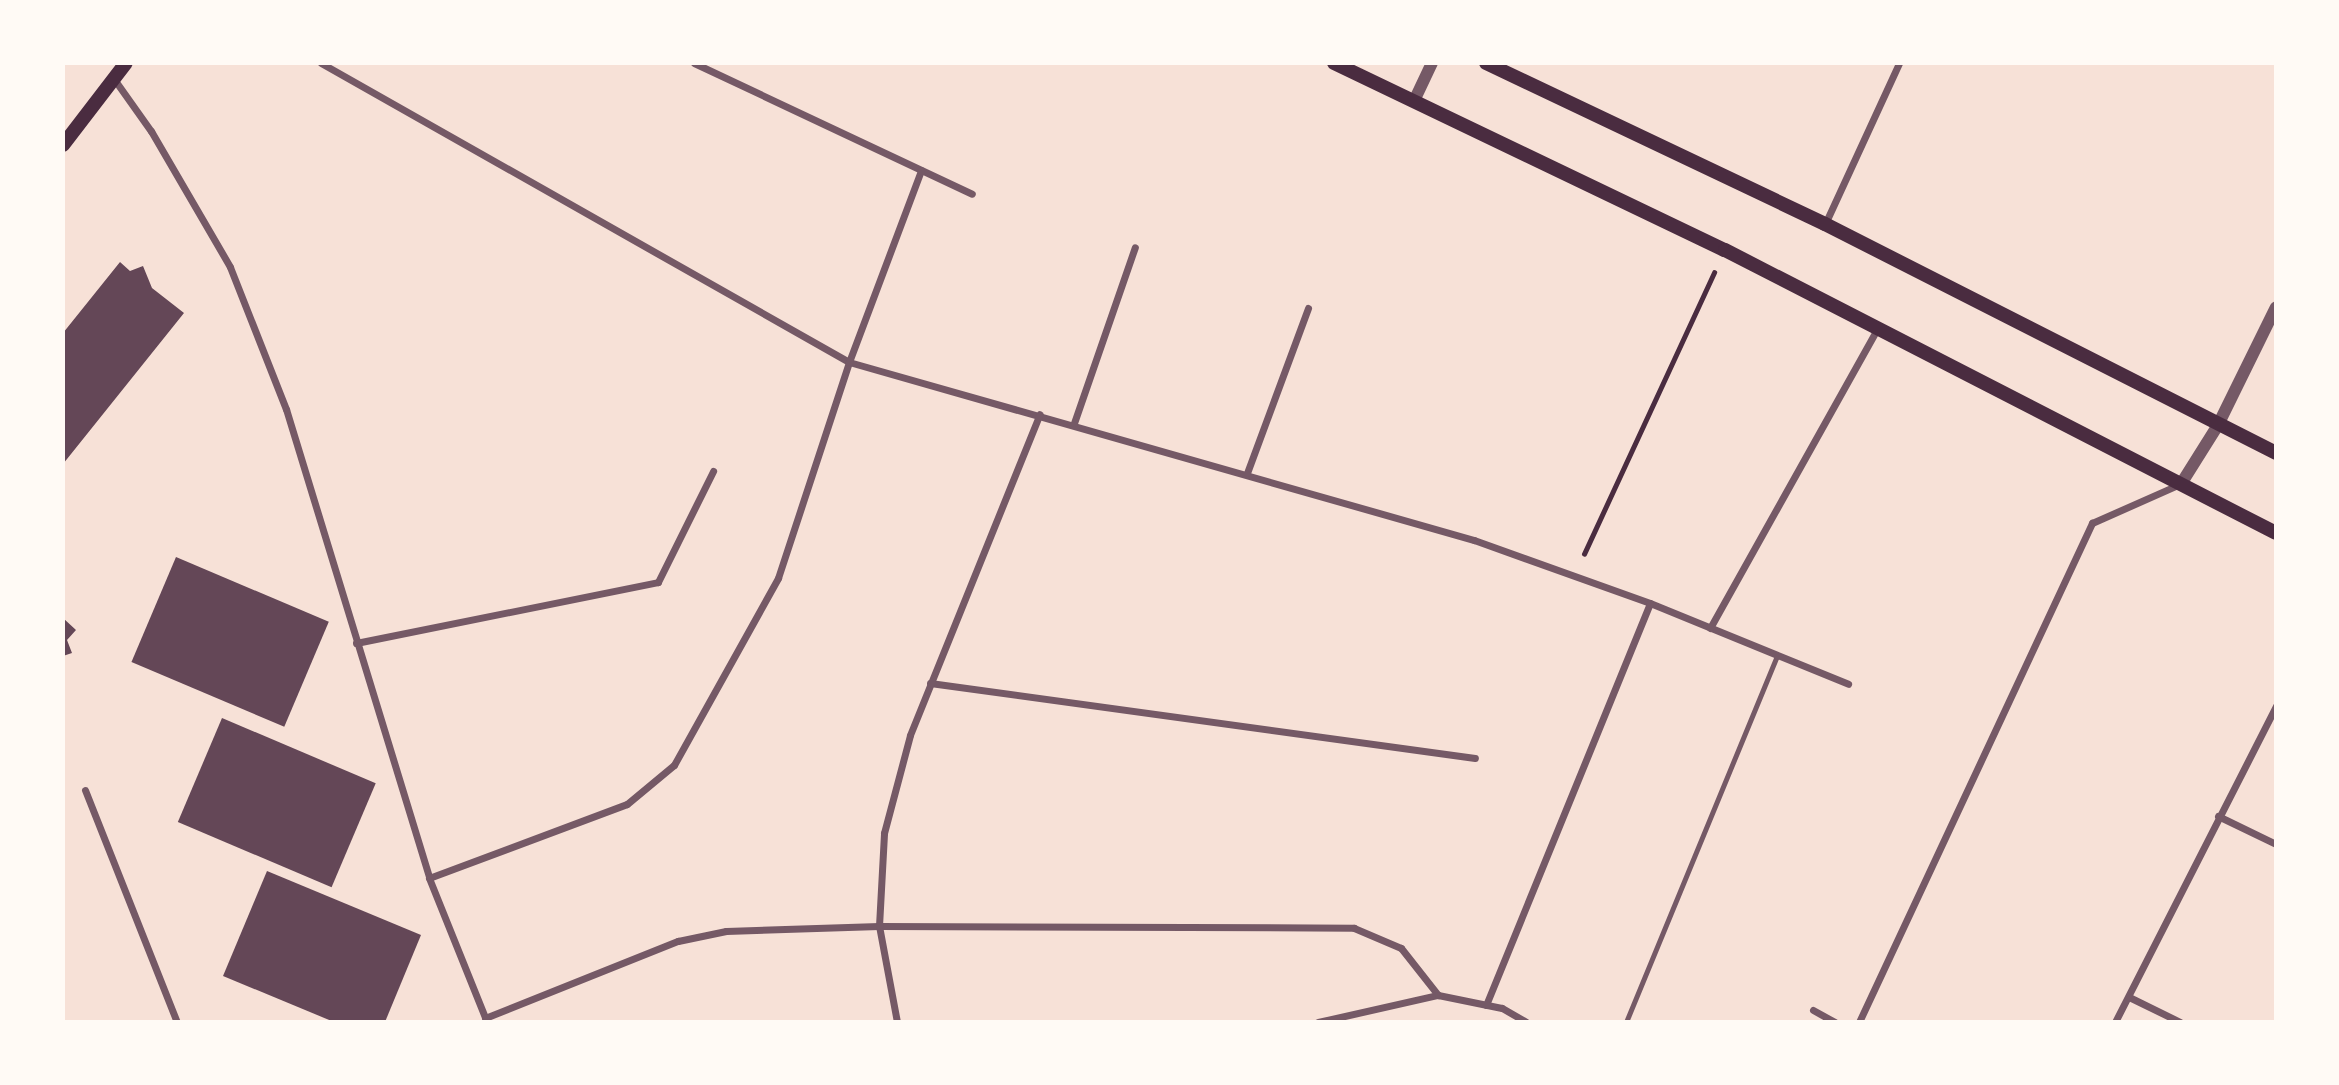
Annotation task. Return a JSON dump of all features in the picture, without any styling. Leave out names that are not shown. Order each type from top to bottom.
[{"type":"main road","points":[[63,145],[126,63]]},
{"type":"main road","points":[[1334,63],[1725,250],[2276,533]]},
{"type":"main road","points":[[1486,63],[1825,224],[2276,453]]},
{"type":"street","points":[[321,63],[849,362],[1074,423],[1474,540],[1650,603],[1848,684]]},
{"type":"street","points":[[694,63],[972,194]]},
{"type":"street","points":[[1414,101],[1432,63]]},
{"type":"street","points":[[1825,224],[1899,63]]},
{"type":"street","points":[[114,79],[151,131],[230,267],[286,409],[429,878],[486,1020],[678,941],[726,931],[878,926],[1354,928],[1401,948],[1438,995]]},
{"type":"street","points":[[429,878],[627,804],[674,765],[778,578],[849,362],[921,170]]},
{"type":"street","points":[[1074,423],[1135,247]]},
{"type":"street","points":[[1859,1022],[2092,523],[2180,484],[2218,425],[2276,307]]},
{"type":"street","points":[[1247,473],[1308,308]]},
{"type":"street","points":[[1710,628],[1878,327]]},
{"type":"street","points":[[897,1022],[878,926],[884,833],[910,735],[1040,414]]},
{"type":"street","points":[[356,643],[658,582],[713,471]]},
{"type":"street","points":[[1486,1005],[1650,603]]},
{"type":"street","points":[[930,682],[1475,758]]},
{"type":"street","points":[[2115,1022],[2276,706]]},
{"type":"street","points":[[85,790],[177,1022]]},
{"type":"street","points":[[2218,816],[2276,844]]},
{"type":"street","points":[[1318,1022],[1438,995],[1502,1008],[1526,1022]]},
{"type":"street","points":[[2129,997],[2180,1022]]},
{"type":"street","points":[[1812,1010],[1835,1022]]},
{"type":"lane","points":[[1626,1022],[1777,655]]},
{"type":"path","points":[[1575,576],[1725,250]]},
{"type":"building","points":[[120,262],[130,271],[143,266],[152,288],[184,313],[63,464],[63,333]]},
{"type":"building","points":[[176,557],[329,622],[284,727],[131,662]]},
{"type":"building","points":[[63,618],[76,630],[67,640],[72,653],[63,656]]},
{"type":"building","points":[[222,718],[376,783],[332,887],[178,822]]},
{"type":"building","points":[[267,871],[421,935],[385,1022],[334,1022],[223,976]]}]
